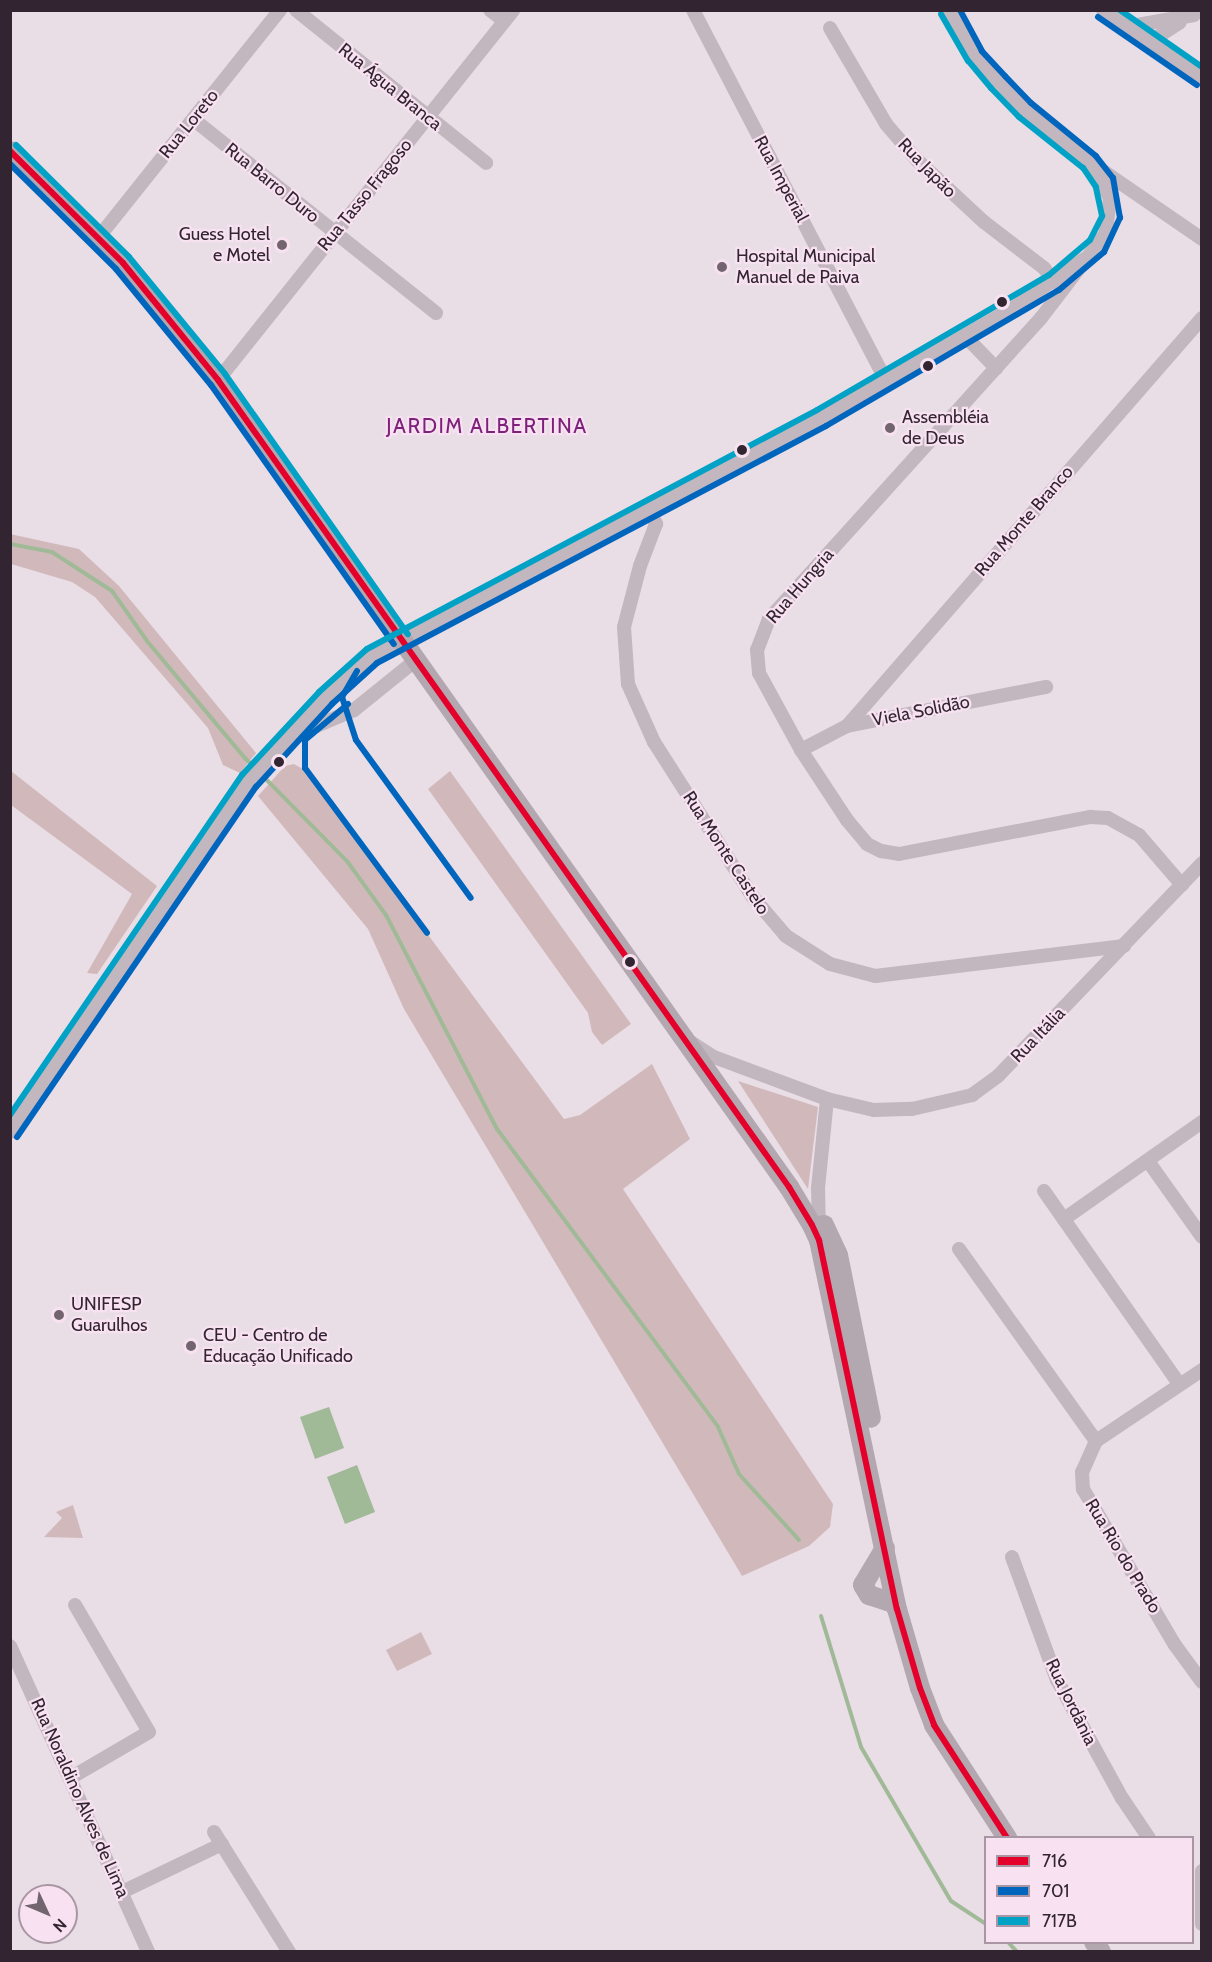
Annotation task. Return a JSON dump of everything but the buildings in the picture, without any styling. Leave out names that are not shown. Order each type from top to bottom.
[{"type":"main road","points":[[10,152],[98,238],[218,380],[789,1188],[819,1240],[896,1604],[934,1725],[1006,1836]]},
{"type":"main road","points":[[679,1035],[730,1089],[819,1215],[838,1255],[925,1675],[946,1732],[1018,1836]]},
{"type":"main road","points":[[885,1548],[863,1585],[869,1595],[896,1604]]},
{"type":"street","name":"Rua Loreto","points":[[98,238],[280,10]]},
{"type":"street","name":"Rua Água Branca","points":[[296,10],[427,118],[486,163]]},
{"type":"street","points":[[490,10],[509,16]]},
{"type":"street","name":"Rua Imperial","points":[[693,10],[886,380]]},
{"type":"street","points":[[949,10],[975,56],[1025,111],[1090,162],[1202,239]]},
{"type":"street","points":[[1103,10],[1202,78]]},
{"type":"street","points":[[1126,27],[1198,15]]},
{"type":"street","points":[[1148,43],[1198,15]]},
{"type":"street","name":"Rua Tasso Fragoso","points":[[218,380],[509,16]]},
{"type":"street","name":"Rua Japão","points":[[830,28],[885,124],[917,160],[984,222],[1044,268],[1054,282]]},
{"type":"street","name":"Rua Barro Duro","points":[[193,119],[435,313]]},
{"type":"street","name":"Rua Hungria","points":[[1090,162],[1105,183],[1111,217],[1106,233],[1041,318],[778,609],[761,634],[757,650],[759,673],[801,750],[856,833],[881,851],[899,854],[1090,817],[1108,818],[1139,835],[1182,885]]},
{"type":"street","points":[[10,1132],[249,781],[372,656],[965,336],[1054,282],[1084,259]]},
{"type":"street","name":"Rua Monte Branco","points":[[847,726],[1202,318]]},
{"type":"street","points":[[965,336],[996,368]]},
{"type":"street","name":"Rua Monte Castelo","points":[[648,508],[656,524],[640,566],[624,627],[628,684],[654,742],[752,896],[786,936],[830,964],[875,976],[1124,946]]},
{"type":"street","points":[[291,737],[354,710],[416,660]]},
{"type":"street","name":"Viela Solidão","points":[[801,750],[847,726],[1046,687]]},
{"type":"street","name":"Rua Itália","points":[[679,1035],[714,1057],[827,1099],[874,1110],[893,1109],[972,1095],[998,1076],[1202,863]]},
{"type":"street","points":[[819,1240],[827,1099]]},
{"type":"street","points":[[1064,1219],[1202,1122]]},
{"type":"street","points":[[1148,1161],[1202,1237]]},
{"type":"street","points":[[1044,1191],[1179,1384]]},
{"type":"street","points":[[959,1249],[1096,1441],[1202,1370]]},
{"type":"street","name":"Rua Rio do Prado","points":[[1096,1441],[1082,1472],[1083,1489],[1202,1682]]},
{"type":"street","name":"Rua Jordânia","points":[[1012,1557],[1057,1680],[1122,1798],[1148,1836]]},
{"type":"street","points":[[72,1778],[149,1732],[75,1605]]},
{"type":"street","name":"Rua Noraldino Alves de Lima","points":[[10,1646],[72,1778],[148,1952]]},
{"type":"street","points":[[214,1832],[289,1952]]},
{"type":"street","points":[[122,1892],[222,1844]]},
{"type":"street","points":[[1202,1871],[1196,1905],[1202,1924]]},
{"type":"shaded area","points":[[10,534],[79,549],[119,586],[256,753],[240,773],[223,765],[208,728],[95,597],[72,582],[11,564]]},
{"type":"shaded area","points":[[294,764],[308,772],[564,1119],[580,1115],[652,1064],[690,1139],[623,1189],[833,1504],[830,1527],[809,1546],[742,1576],[404,1009],[368,929],[258,796],[285,766]]},
{"type":"shaded area","points":[[11,771],[157,886],[97,974],[87,973],[132,894],[11,805]]},
{"type":"shaded area","points":[[450,771],[631,1024],[602,1045],[592,1032],[588,1013],[428,789]]},
{"type":"shaded area","points":[[738,1081],[818,1107],[808,1189]]},
{"type":"shaded area","points":[[329,1407],[344,1448],[315,1459],[300,1417]]},
{"type":"shaded area","points":[[357,1465],[375,1512],[345,1524],[327,1477]]},
{"type":"shaded area","points":[[73,1505],[83,1538],[44,1537],[62,1518],[56,1512]]},
{"type":"shaded area","points":[[421,1632],[432,1654],[397,1671],[386,1650]]},
{"type":"waterway","points":[[10,544],[52,552],[112,591],[147,641],[245,758],[347,861],[386,915],[497,1129],[718,1427],[739,1474],[799,1540]]},
{"type":"waterway","points":[[821,1616],[861,1747],[951,1901],[984,1923]]},
{"type":"waterway","points":[[1010,1944],[1017,1952]]},
{"type":"transit line","name":"701","points":[[17,1137],[256,787],[332,704],[377,663],[826,426],[1059,290],[1104,252],[1120,218],[1113,178],[1096,156],[1031,103],[982,51],[960,10]]},
{"type":"transit line","name":"717B","points":[[1120,10],[1202,67]]},
{"type":"transit line","name":"717B","points":[[10,1115],[242,775],[319,692],[367,649],[817,410],[1049,275],[1090,240],[1102,216],[1096,187],[1083,168],[1019,117],[991,88],[968,61],[941,14]]},
{"type":"transit line","name":"701","points":[[1098,17],[1197,85]]},
{"type":"transit line","name":"717B","points":[[16,145],[129,257],[225,374],[408,634]]},
{"type":"transit line","name":"716","points":[[10,151],[123,263],[218,380],[789,1187],[812,1225],[819,1240],[897,1609],[920,1688],[934,1725],[1006,1836]]},
{"type":"transit line","name":"701","points":[[10,164],[116,269],[211,385],[394,644]]},
{"type":"transit line","name":"701","points":[[357,671],[342,697],[356,740],[471,898]]},
{"type":"transit line","name":"701","points":[[348,704],[305,740],[305,768],[427,933]]},
{"type":"place","name":"Guess Hotel e Motel","points":[[282,245]]},
{"type":"place","name":"Hospital Municipal Manuel de Paiva","points":[[722,267]]},
{"type":"place","name":"Assembléia de Deus","points":[[890,428]]},
{"type":"place","name":"UNIFESP Guarulhos","points":[[59,1315]]},
{"type":"place","name":"CEU - Centro de Educação Unificado","points":[[191,1346]]},
{"type":"district","name":"JARDIM ALBERTINA","points":[[487,426]]}]
